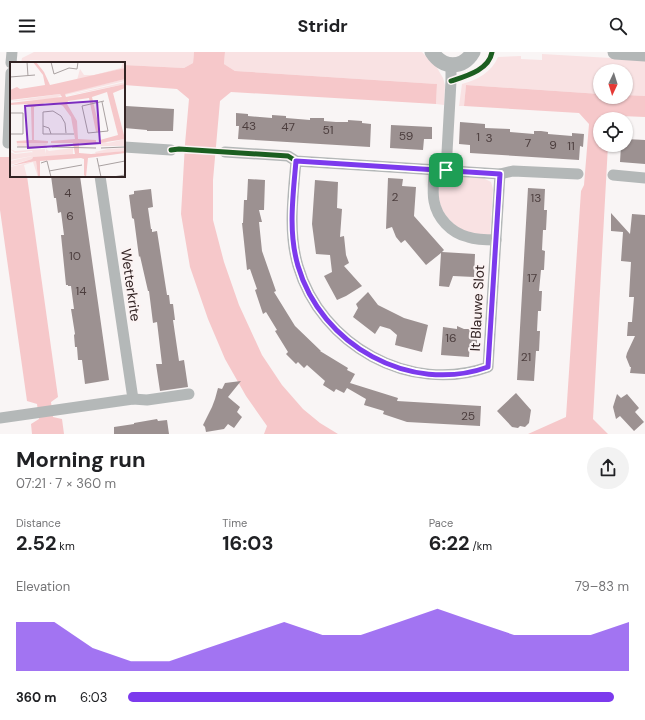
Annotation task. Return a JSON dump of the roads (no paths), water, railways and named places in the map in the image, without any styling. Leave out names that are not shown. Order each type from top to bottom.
[{"type":"street","points":[[432,52],[440,61],[451,65],[461,64],[470,58],[474,52]]},
{"type":"street","points":[[615,52],[645,54]]},
{"type":"street","points":[[451,65],[451,81],[440,170],[433,192],[434,200],[439,215],[443,221],[458,234],[478,239],[496,240]]},
{"type":"street","points":[[6,144],[10,87]]},
{"type":"street","points":[[125,147],[171,150]]},
{"type":"street","points":[[225,152],[288,156],[296,161],[500,174],[513,170],[578,174]]},
{"type":"street","name":"It Blauwe Slot","points":[[296,161],[292,227],[295,254],[307,290],[321,312],[338,332],[349,342],[385,363],[411,371],[438,375],[467,373],[488,367],[500,174]]},
{"type":"street","points":[[613,175],[645,178]]},
{"type":"street","name":"Wetterkrite","points":[[100,177],[133,399]]},
{"type":"street","points":[[0,418],[133,399],[147,400],[189,394]]}]
